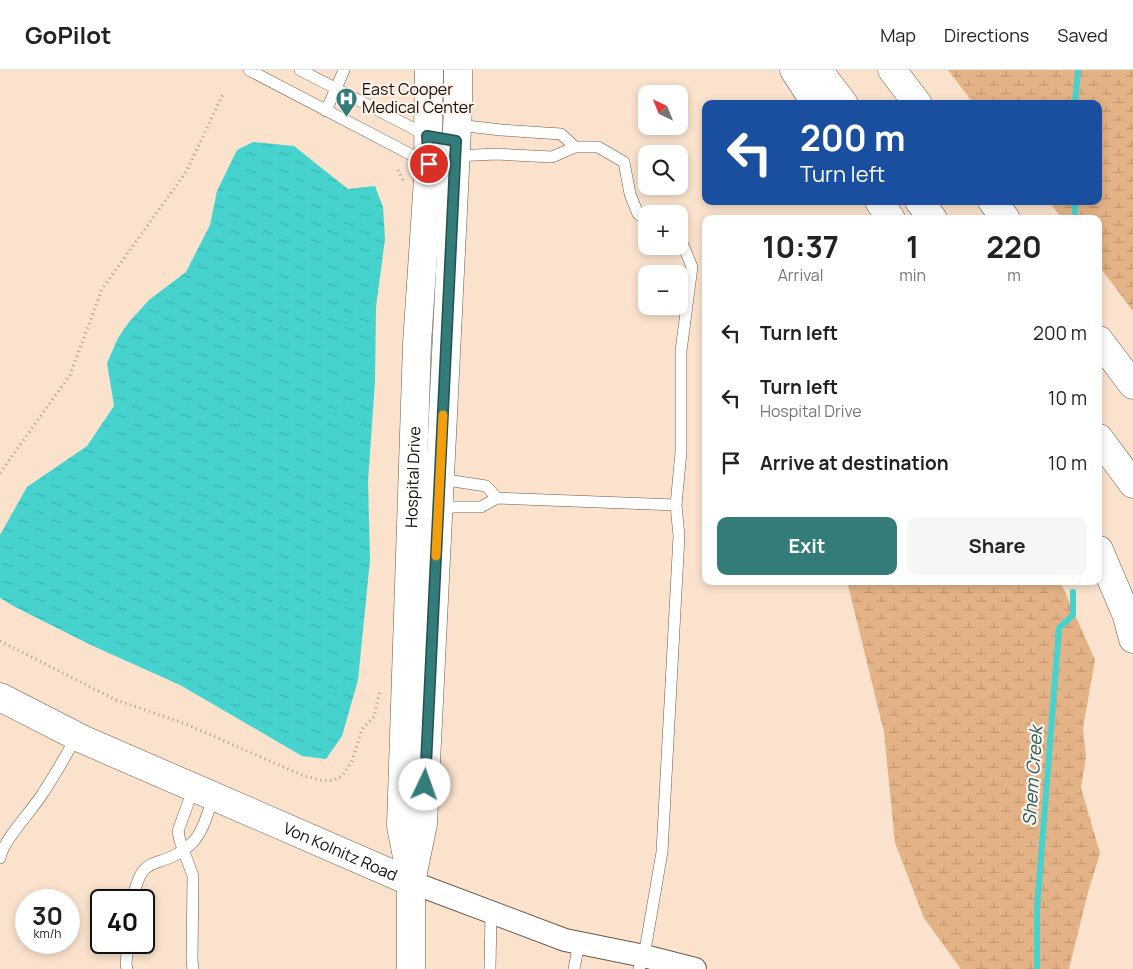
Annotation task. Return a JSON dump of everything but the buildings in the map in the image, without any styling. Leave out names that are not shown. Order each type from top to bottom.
[{"type":"main road","name":"Hospital Drive","points":[[411,882],[423,824],[440,479],[445,150],[429,105],[429,70]]},
{"type":"main road","name":"Hospital Drive","points":[[411,969],[411,882],[401,826],[417,344],[458,70]]},
{"type":"main road","points":[[794,70],[813,100]]},
{"type":"main road","points":[[818,70],[841,100]]},
{"type":"main road","points":[[892,70],[915,100]]},
{"type":"main road","points":[[922,205],[930,215]]},
{"type":"main road","points":[[995,205],[1003,215]]},
{"type":"main road","points":[[1102,344],[1133,385]]},
{"type":"main road","points":[[1102,442],[1133,484]]},
{"type":"main road","points":[[1102,557],[1127,616],[1133,639]]},
{"type":"main road","name":"Von Kolnitz Road","points":[[0,696],[77,736],[411,882]]},
{"type":"street","name":"Von Kolnitz Road","points":[[411,882],[565,940],[641,962],[695,969]]},
{"type":"lane","points":[[248,70],[326,111],[445,150],[552,157],[576,147],[598,147],[624,162],[630,194],[638,214]]},
{"type":"lane","points":[[300,70],[445,150],[501,130],[562,134],[576,147]]},
{"type":"lane","points":[[326,111],[344,70]]},
{"type":"lane","points":[[641,962],[662,852],[679,536],[676,505],[682,452],[681,351],[692,267],[688,255]]},
{"type":"lane","points":[[440,479],[486,486],[497,498]]},
{"type":"lane","points":[[438,518],[451,507],[481,507],[497,498],[676,505]]},
{"type":"lane","points":[[0,858],[1,852],[42,794],[77,736]]},
{"type":"lane","points":[[193,969],[193,876],[178,831],[204,792]]},
{"type":"lane","points":[[135,889],[144,869],[154,862],[170,858],[184,850],[201,832],[204,792]]},
{"type":"lane","points":[[490,969],[491,912]]},
{"type":"lane","points":[[574,969],[579,943]]},
{"type":"lane","points":[[127,954],[127,969]]},
{"type":"path","points":[[0,473],[70,376],[102,289],[186,172],[224,92]]},
{"type":"path","points":[[0,641],[116,700],[186,724],[304,776],[325,782],[342,776]]},
{"type":"green space","points":[[948,70],[1133,70],[1133,311],[1102,270],[1102,215],[1059,215],[1052,205],[1102,205],[1102,100],[971,100]]},
{"type":"green space","points":[[848,585],[1062,585],[1095,660],[1083,728],[1086,757],[1081,788],[1100,853],[1088,892],[1069,969],[961,969],[924,918],[895,843],[884,732]]},
{"type":"water","points":[[253,142],[294,146],[348,189],[375,186],[383,207],[385,239],[376,307],[375,382],[368,481],[370,560],[358,680],[342,736],[326,759],[302,756],[180,685],[93,646],[0,598],[0,535],[27,487],[87,446],[114,406],[107,363],[118,338],[129,322],[149,300],[186,272],[210,225],[217,191],[237,150]]},
{"type":"waterway","name":"Shem Creek","points":[[1075,100],[1078,70]]},
{"type":"waterway","name":"Shem Creek","points":[[1075,205],[1075,215]]},
{"type":"waterway","name":"Shem Creek","points":[[1037,969],[1037,909],[1059,628],[1073,615],[1073,592]]},
{"type":"slow traffic","points":[[436,556],[443,415]]},
{"type":"place","name":"East Cooper Medical Center","points":[[346,117]]},
{"type":"route","points":[[425,785],[456,141],[427,136],[429,164]]}]
